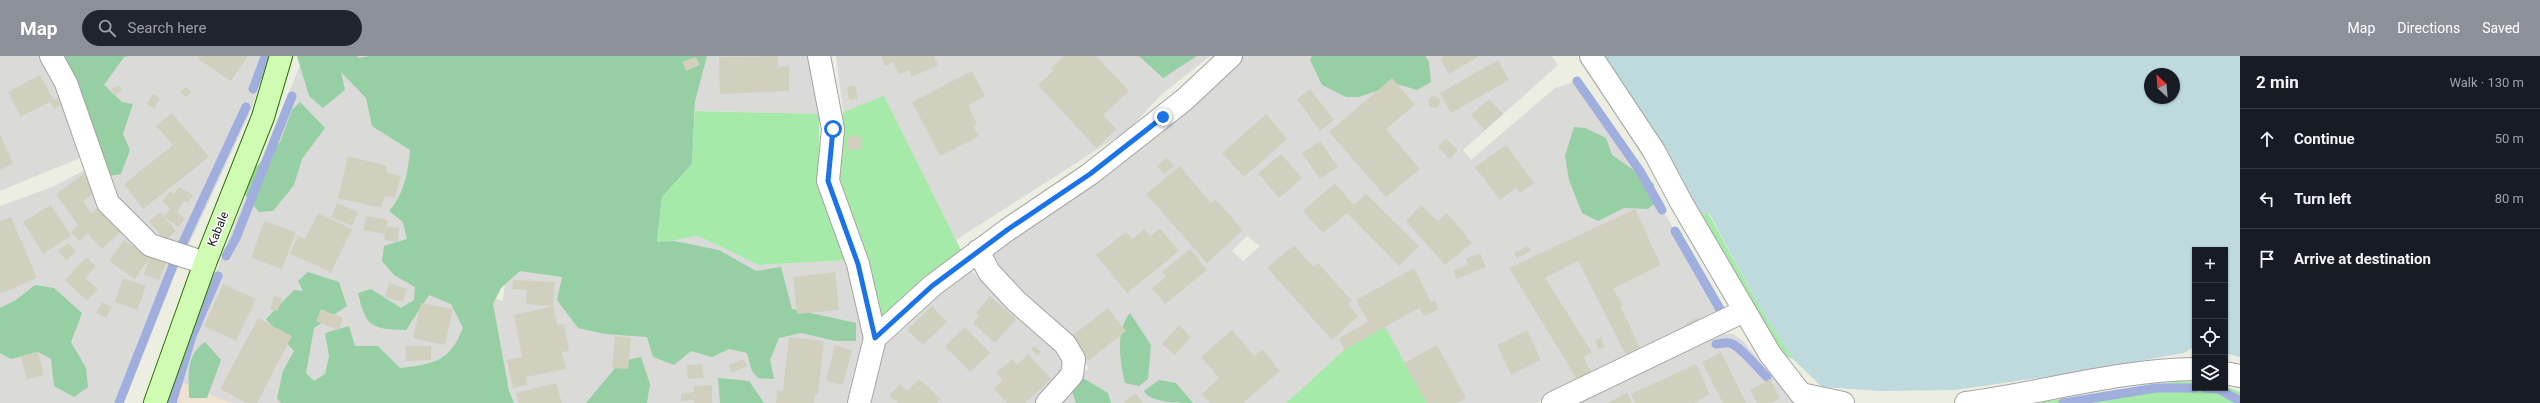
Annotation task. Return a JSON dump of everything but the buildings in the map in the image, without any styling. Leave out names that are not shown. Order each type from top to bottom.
[{"type":"street","points":[[51,56],[66,83],[108,203],[150,245],[204,264]]},
{"type":"street","name":"Kabale","points":[[155,403],[204,264],[262,117],[281,56]]},
{"type":"street","points":[[819,56],[833,129],[828,181],[858,264],[875,338],[859,403]]},
{"type":"street","points":[[875,338],[932,286],[978,251],[1090,174],[1184,100],[1231,56]]},
{"type":"street","points":[[1591,56],[1654,151],[1744,311],[1760,334],[1770,354],[1801,394],[1843,403]]},
{"type":"street","points":[[978,251],[989,272],[1016,301],[1065,344],[1074,359],[1072,375],[1048,403]]},
{"type":"street","points":[[1554,403],[1744,311]]},
{"type":"street","points":[[1966,403],[2012,397],[2157,370],[2192,369]]},
{"type":"street","points":[[2228,374],[2240,376]]},
{"type":"shaded area","points":[[0,56],[44,56],[85,156],[0,191]]},
{"type":"shaded area","points":[[60,56],[268,56],[252,108],[186,251],[157,239],[116,196]]},
{"type":"shaded area","points":[[304,56],[468,56],[421,277],[503,301],[507,263],[698,236],[759,265],[850,260],[866,330],[852,403],[230,403],[174,379],[241,208]]},
{"type":"shaded area","points":[[683,56],[811,56],[819,114],[674,110]]},
{"type":"shaded area","points":[[836,56],[1210,56],[1161,95],[1129,129],[956,240],[884,97],[843,112]]},
{"type":"shaded area","points":[[1239,56],[1552,56],[1558,65],[1463,150],[1471,160],[1555,88],[1577,81],[1594,98],[1640,171],[1724,315],[1536,403],[1427,403],[1404,363],[1344,350],[1286,403],[1051,403],[1089,368],[1048,322],[990,264],[987,251]],"holes":[[[1247,236],[1260,246],[1243,261],[1232,251]]]},
{"type":"shaded area","points":[[1601,56],[2240,56],[2240,357],[2228,354],[2228,247],[2192,247],[2192,348],[2184,353],[2072,373],[1955,390],[1880,391],[1822,387],[1793,359],[1760,307],[1709,213],[1699,215],[1688,191]]},
{"type":"shaded area","points":[[89,168],[180,262],[123,403],[0,403],[0,206],[52,187]]},
{"type":"shaded area","points":[[967,267],[1061,355],[1064,367],[1060,377],[1039,403],[867,403],[888,333]]},
{"type":"shaded area","points":[[1721,334],[1733,334],[1743,341],[1792,400],[1801,403],[1576,403]]},
{"type":"shaded area","points":[[174,379],[230,403],[166,403]]},
{"type":"green space","points":[[65,56],[128,56],[124,57],[104,85],[122,102],[133,104],[123,134],[130,150],[121,174],[108,176]]},
{"type":"green space","points":[[297,56],[357,56],[359,58],[370,56],[707,56],[695,101],[692,164],[662,197],[657,242],[674,241],[719,250],[756,271],[781,267],[792,309],[856,323],[856,341],[836,341],[801,333],[779,338],[770,360],[774,379],[758,378],[752,371],[747,353],[729,349],[712,357],[691,351],[674,365],[653,357],[647,337],[605,334],[578,328],[557,300],[562,277],[520,271],[501,288],[493,304],[509,391],[514,403],[281,403],[277,398],[283,371],[294,351],[266,319],[294,290],[303,291],[298,281],[308,272],[339,282],[347,306],[314,328],[306,373],[314,381],[325,374],[329,356],[325,333],[349,326],[355,346],[378,346],[400,368],[423,365],[440,359],[453,348],[463,328],[451,304],[429,295],[406,330],[385,329],[372,324],[368,320],[361,305],[358,293],[371,289],[401,308],[414,300],[415,287],[394,275],[382,261],[384,246],[407,239],[403,222],[389,211],[402,190],[408,167],[410,150],[372,126],[366,98],[341,72],[345,90],[323,108],[309,96]]},
{"type":"green space","points":[[1139,56],[1197,56],[1163,78]]},
{"type":"green space","points":[[1312,56],[1425,56],[1429,62],[1431,82],[1417,90],[1397,84],[1359,97],[1346,97],[1322,85],[1310,60]]},
{"type":"green space","points":[[884,96],[962,252],[881,322],[863,244],[841,189],[837,155],[843,112]]},
{"type":"green space","points":[[300,102],[325,128],[302,159],[294,185],[273,211],[259,212],[242,191],[252,171],[280,142],[292,110]]},
{"type":"green space","points":[[695,111],[819,114],[819,182],[850,260],[759,265],[698,236],[657,243],[662,197],[692,164]]},
{"type":"green space","points":[[1574,127],[1585,128],[1606,138],[1612,155],[1654,184],[1654,204],[1648,209],[1624,208],[1598,221],[1582,213],[1569,180],[1565,156]]},
{"type":"green space","points":[[1708,213],[1760,307],[1793,359],[1777,353],[1699,215]]},
{"type":"green space","points":[[35,285],[54,288],[82,313],[71,342],[86,368],[88,387],[74,397],[54,386],[51,359],[38,352],[11,359],[0,353],[0,308],[16,300]]},
{"type":"green space","points":[[1130,313],[1151,345],[1148,379],[1139,386],[1125,383],[1120,356],[1122,328]]},
{"type":"green space","points":[[1385,327],[1427,403],[1286,403],[1344,350]]},
{"type":"green space","points":[[205,342],[221,360],[207,398],[189,398],[189,374],[191,360],[194,354]]},
{"type":"green space","points":[[641,357],[650,384],[647,403],[586,403],[621,361]]},
{"type":"green space","points":[[718,378],[749,381],[764,403],[720,403]]},
{"type":"green space","points":[[1083,378],[1108,393],[1111,403],[1076,403],[1072,391]]},
{"type":"green space","points":[[1159,380],[1176,383],[1193,403],[1165,402],[1147,395],[1144,391]]},
{"type":"green space","points":[[2179,381],[2192,382],[2192,391],[2228,391],[2228,387],[2240,392],[2240,403],[2036,403]]},
{"type":"waterway","points":[[253,89],[265,57]]},
{"type":"waterway","points":[[1577,81],[1640,171],[1662,210]]},
{"type":"waterway","points":[[226,256],[236,238],[292,96]]},
{"type":"waterway","points":[[180,249],[246,107]]},
{"type":"waterway","points":[[1675,231],[1721,311]]},
{"type":"waterway","points":[[119,403],[174,263]]},
{"type":"waterway","points":[[172,403],[192,336],[218,276]]},
{"type":"waterway","points":[[1716,344],[1733,344],[1743,352],[1767,377]]},
{"type":"waterway","points":[[2063,403],[2156,388],[2192,388]]},
{"type":"waterway","points":[[2222,391],[2240,401]]},
{"type":"route","points":[[833,129],[828,181],[858,264],[875,338],[932,286],[1007,230],[1090,174],[1163,117]]}]
